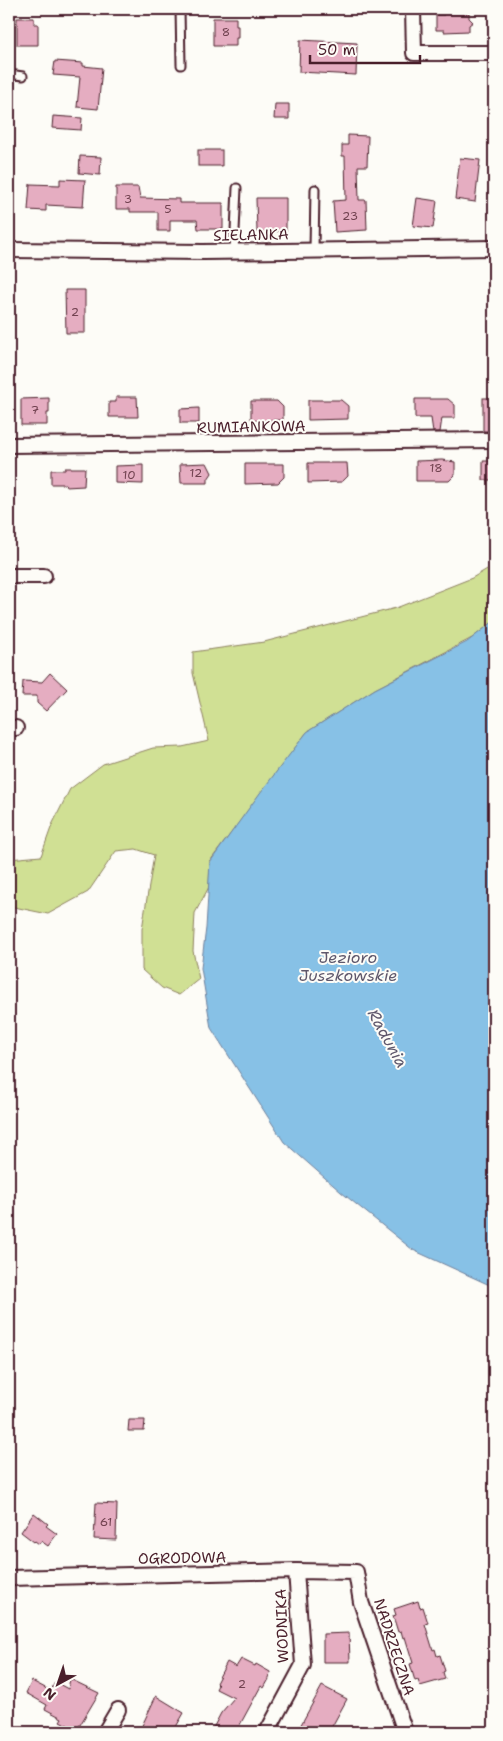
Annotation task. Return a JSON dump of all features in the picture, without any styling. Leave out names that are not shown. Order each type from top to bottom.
[{"type":"street","points":[[413,9],[414,53],[494,53]]},
{"type":"street","name":"SIELANKA","points":[[9,250],[234,252],[494,248]]},
{"type":"street","name":"RUMIANKOWA","points":[[9,445],[494,440]]},
{"type":"street","points":[[9,576],[44,576]]},
{"type":"street","name":"OGRODOWA","points":[[9,1578],[296,1571],[356,1572]]},
{"type":"street","name":"WODNIKA","points":[[267,1732],[302,1665],[296,1571]]},
{"type":"street","name":"NADRZECZNA","points":[[356,1572],[361,1602],[405,1732]]},
{"type":"street","points":[[105,1732],[118,1710]]},
{"type":"lane","points":[[180,9],[181,65]]},
{"type":"lane","points":[[9,74],[23,76]]},
{"type":"lane","points":[[234,252],[237,188]]},
{"type":"lane","points":[[314,250],[315,189]]},
{"type":"green space","points":[[494,565],[494,621],[472,638],[375,689],[307,732],[210,861],[209,887],[195,913],[193,951],[199,979],[179,995],[162,988],[142,970],[142,929],[154,855],[136,849],[116,851],[88,892],[48,914],[9,906],[9,859],[41,856],[52,825],[70,789],[103,764],[153,748],[182,747],[209,741],[193,673],[193,652],[264,642],[396,608],[472,578]]},
{"type":"water","name":"Jezioro Juszkowskie","points":[[494,621],[494,1287],[413,1250],[341,1192],[284,1142],[211,1028],[201,968],[206,928],[210,862],[307,732],[375,689],[467,642]]},
{"type":"building","points":[[452,12],[469,13],[469,18],[473,22],[469,25],[469,31],[444,32],[444,30],[436,30],[436,15]]},
{"type":"building","points":[[17,18],[34,18],[34,24],[38,24],[38,45],[17,45]]},
{"type":"building","points":[[213,18],[236,18],[238,38],[236,38],[236,46],[213,46]]},
{"type":"building","points":[[300,40],[357,43],[356,75],[299,72]]},
{"type":"building","points":[[55,61],[83,63],[83,66],[102,68],[98,109],[77,107],[80,77],[53,75]]},
{"type":"building","points":[[275,104],[289,104],[289,119],[274,119]]},
{"type":"building","points":[[53,116],[82,118],[81,130],[52,128]]},
{"type":"building","points":[[348,135],[368,136],[367,166],[358,166],[359,200],[366,200],[367,230],[335,232],[333,201],[346,200],[345,156],[342,156],[342,145],[348,145]]},
{"type":"building","points":[[198,150],[222,150],[222,166],[198,166]]},
{"type":"building","points":[[80,156],[101,157],[100,175],[79,173]]},
{"type":"building","points":[[460,158],[480,160],[475,202],[455,199]]},
{"type":"building","points":[[60,179],[85,180],[83,207],[46,205],[46,211],[28,210],[30,184],[60,185]]},
{"type":"building","points":[[116,187],[138,187],[140,198],[179,199],[179,203],[223,203],[223,229],[198,229],[197,220],[170,220],[170,231],[158,231],[158,212],[130,212],[130,209],[116,209]]},
{"type":"building","points":[[256,198],[286,198],[286,231],[257,232]]},
{"type":"building","points":[[417,198],[437,201],[433,228],[413,226]]},
{"type":"building","points":[[65,290],[85,290],[85,333],[66,333]]},
{"type":"building","points":[[116,397],[137,397],[138,417],[109,417],[109,402],[116,402]]},
{"type":"building","points":[[49,398],[47,425],[21,425],[21,399]]},
{"type":"building","points":[[483,398],[494,398],[494,431],[483,431]]},
{"type":"building","points":[[415,399],[448,399],[455,405],[455,418],[442,418],[440,432],[433,432],[431,418],[415,418]]},
{"type":"building","points":[[308,400],[341,400],[348,406],[348,419],[308,420]]},
{"type":"building","points":[[251,401],[277,401],[283,407],[283,420],[270,420],[270,422],[251,420]]},
{"type":"building","points":[[199,408],[199,423],[180,423],[180,409]]},
{"type":"building","points":[[442,460],[455,462],[455,475],[449,481],[416,481],[416,461]]},
{"type":"building","points":[[483,461],[494,461],[494,480],[483,480]]},
{"type":"building","points":[[207,463],[212,473],[208,483],[181,483],[180,464]]},
{"type":"building","points":[[308,463],[347,463],[348,476],[342,482],[308,483]]},
{"type":"building","points":[[245,464],[284,464],[284,477],[278,483],[245,484]]},
{"type":"building","points":[[143,465],[143,484],[115,483],[115,466]]},
{"type":"building","points":[[65,468],[85,468],[84,486],[66,487],[65,484],[51,484],[51,470],[65,470]]},
{"type":"building","points":[[50,673],[67,689],[46,711],[37,703],[37,696],[22,696],[23,681],[42,682]]},
{"type":"building","points":[[129,1420],[145,1420],[144,1431],[128,1431]]},
{"type":"building","points":[[96,1503],[117,1504],[116,1540],[94,1539]]},
{"type":"building","points":[[34,1513],[48,1524],[46,1526],[57,1534],[48,1546],[41,1541],[39,1544],[34,1542],[21,1532]]},
{"type":"building","points":[[418,1601],[420,1608],[423,1607],[428,1623],[425,1624],[433,1650],[435,1649],[437,1656],[440,1655],[445,1671],[443,1672],[445,1679],[420,1686],[418,1680],[415,1681],[410,1664],[413,1663],[405,1637],[403,1638],[401,1631],[398,1632],[393,1616],[396,1615],[394,1609]]},
{"type":"building","points":[[349,1633],[350,1662],[323,1662],[323,1634]]},
{"type":"building","points":[[241,1659],[255,1666],[256,1664],[270,1672],[269,1679],[264,1688],[261,1686],[236,1732],[211,1732],[221,1713],[234,1698],[216,1689],[218,1685],[216,1683],[227,1662],[236,1667]]},
{"type":"building","points":[[70,1679],[99,1693],[77,1730],[60,1721],[62,1718],[45,1709],[47,1705],[26,1693],[32,1681],[51,1691],[55,1682],[68,1689]]},
{"type":"building","points":[[322,1686],[347,1699],[329,1732],[297,1732]]},
{"type":"building","points":[[156,1696],[184,1713],[173,1732],[139,1732]]},
{"type":"water label","name":"Radunia","points":[[388,1038]]}]
